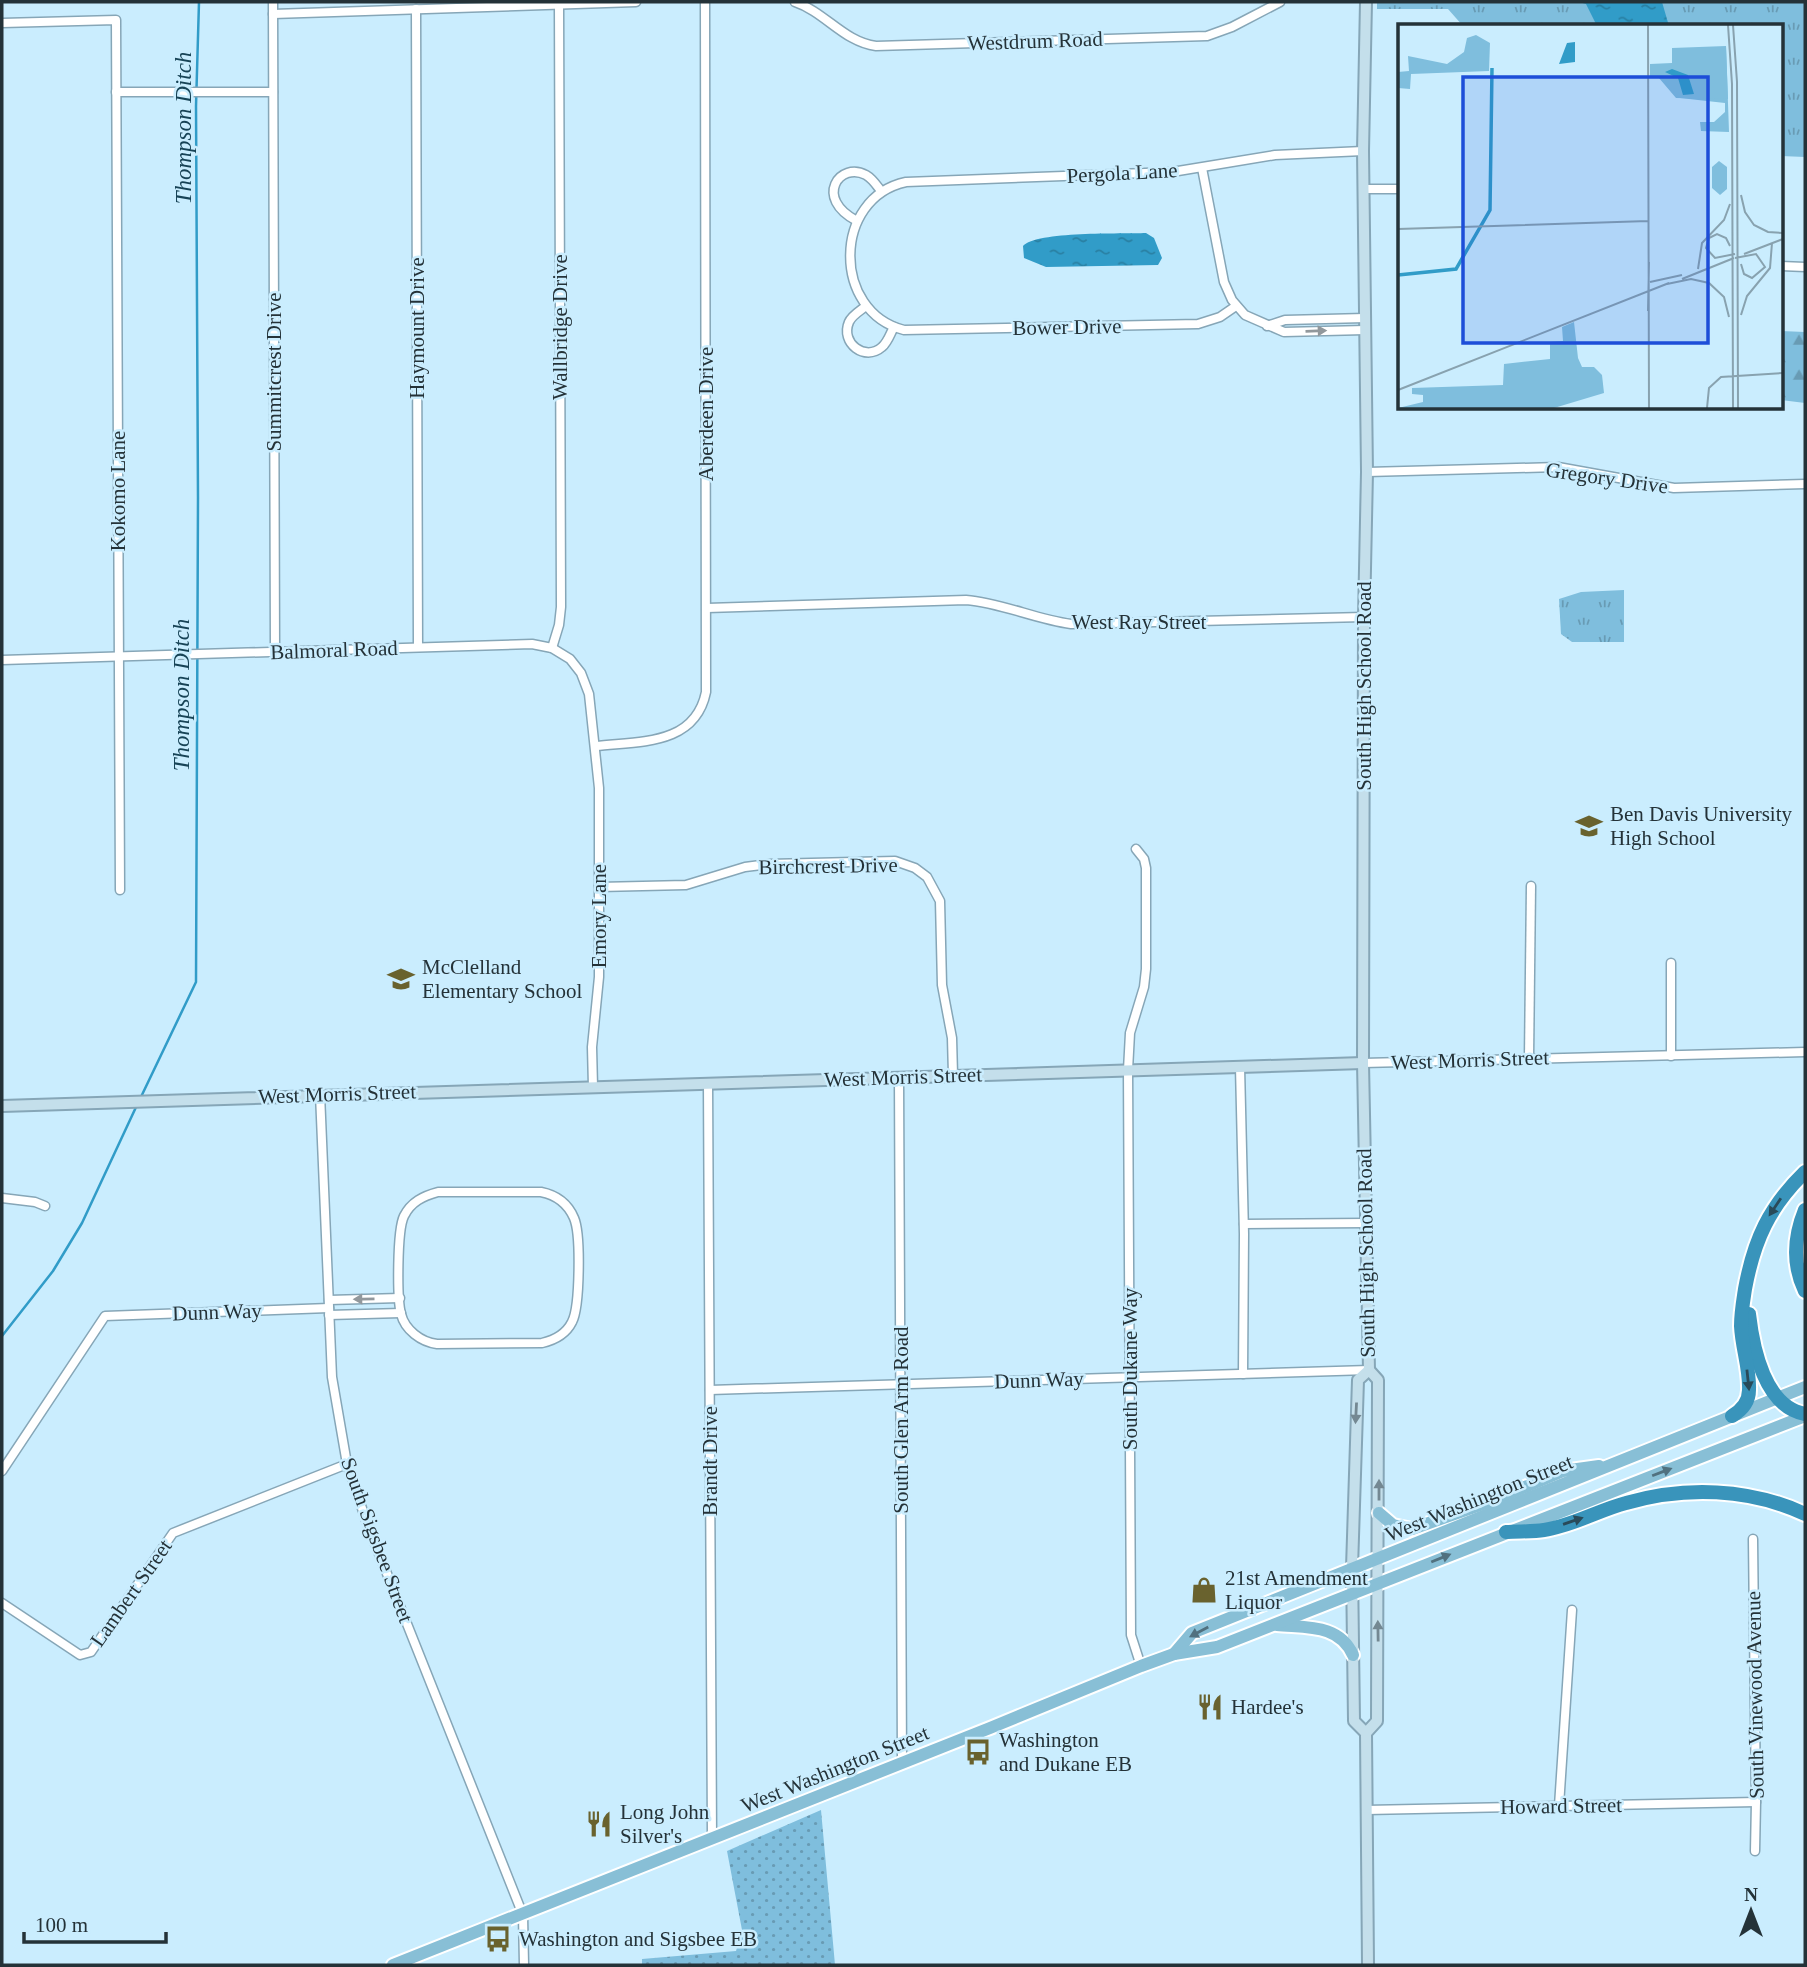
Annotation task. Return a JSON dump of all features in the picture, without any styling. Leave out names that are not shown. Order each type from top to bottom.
[{"type":"highway","points":[[1732,1416],[1741,1410],[1749,1392],[1741,1308],[1751,1260],[1762,1229],[1782,1197],[1805,1172]]},
{"type":"highway","points":[[1805,1210],[1797,1235],[1796,1262],[1805,1291]]},
{"type":"highway","points":[[1745,1289],[1750,1327],[1758,1356],[1778,1398],[1793,1411],[1805,1415]]},
{"type":"highway","points":[[1506,1532],[1546,1530],[1632,1501],[1685,1492],[1754,1497],[1805,1514]]},
{"type":"main road","name":"West Washington Street","points":[[1174,1654],[1192,1633],[1805,1387]]},
{"type":"main road","name":"West Washington Street","points":[[393,1965],[1141,1666],[1174,1654],[1217,1647],[1805,1415]]},
{"type":"main road","points":[[1379,1513],[1393,1525],[1412,1529],[1494,1500],[1563,1471],[1616,1464]]},
{"type":"main road","points":[[1273,1625],[1331,1632],[1344,1639],[1353,1655]]},
{"type":"street","points":[[2,23],[116,20],[116,92],[273,92],[273,2]]},
{"type":"street","points":[[273,14],[636,2]]},
{"type":"street","name":"Aberdeen Drive","points":[[596,746],[663,738],[683,729],[696,717],[706,692],[705,2]]},
{"type":"street","name":"Westdrum Road","points":[[795,2],[812,9],[852,39],[876,46],[1207,36],[1232,27],[1280,2]]},
{"type":"street","name":"South High School Road","points":[[1366,2],[1363,151],[1367,472],[1363,1063],[1369,1370],[1378,1380],[1379,1513],[1377,1721],[1366,1733],[1368,1965]]},
{"type":"street","name":"Wallbridge Drive","points":[[552,648],[561,607],[559,4]]},
{"type":"street","name":"Haymount Drive","points":[[416,9],[418,648]]},
{"type":"street","name":"Kokomo Lane","points":[[116,92],[120,890]]},
{"type":"street","name":"Summitcrest Drive","points":[[273,92],[275,652]]},
{"type":"street","name":"Pergola Lane","points":[[881,191],[914,181],[1172,172],[1275,155],[1363,151]]},
{"type":"street","points":[[1202,168],[1224,282],[1236,306],[1245,315],[1284,332],[1366,330]]},
{"type":"street","points":[[857,220],[840,210],[835,203],[834,190],[840,179],[851,173],[869,177],[881,191],[867,203],[857,220],[852,237],[854,284],[866,306],[877,317],[894,327],[885,344],[870,353],[858,350],[849,341],[847,330],[852,318],[866,306]]},
{"type":"street","points":[[1365,189],[1398,188]]},
{"type":"street","points":[[1783,266],[1805,267]]},
{"type":"street","name":"Bower Drive","points":[[894,327],[912,331],[1198,324],[1220,317],[1236,306]]},
{"type":"street","points":[[1267,326],[1285,320],[1366,318]]},
{"type":"street","name":"Gregory Drive","points":[[1367,472],[1558,467],[1674,488],[1805,484]]},
{"type":"street","name":"West Ray Street","points":[[707,608],[966,600],[1071,624],[1364,617]]},
{"type":"street","name":"Balmoral Road","points":[[2,660],[532,644],[552,648]]},
{"type":"street","points":[[552,648],[570,659],[585,681],[596,746]]},
{"type":"street","name":"Emory Lane","points":[[593,1087],[592,1047],[599,976],[599,788],[596,746]]},
{"type":"street","name":"South Dukane Way","points":[[1136,849],[1146,866],[1147,965],[1144,987],[1130,1033],[1128,1070],[1131,1635],[1141,1666]]},
{"type":"street","name":"Birchcrest Drive","points":[[599,887],[686,885],[745,867],[769,863],[899,862],[919,870],[936,891],[942,911],[943,992],[953,1043],[953,1076]]},
{"type":"street","points":[[1530,1058],[1531,886]]},
{"type":"street","points":[[1671,963],[1671,1056]]},
{"type":"street","name":"West Morris Street","points":[[2,1106],[320,1094],[1805,1052]]},
{"type":"street","points":[[1240,1067],[1244,1224],[1243,1374]]},
{"type":"street","name":"South Glen Arm Road","points":[[899,1077],[902,1763]]},
{"type":"street","name":"Brandt Drive","points":[[708,1083],[712,1838]]},
{"type":"street","name":"South Sigsbee Street","points":[[320,1094],[335,1403],[346,1464],[368,1526],[523,1915],[524,1965]]},
{"type":"street","points":[[548,1193],[563,1203],[574,1217],[578,1235],[578,1304],[575,1317],[568,1328],[555,1339],[542,1343],[437,1344],[418,1337],[409,1328],[401,1313],[399,1231],[405,1213],[414,1202],[428,1194],[548,1193]]},
{"type":"street","points":[[2,1198],[35,1202],[45,1206]]},
{"type":"street","points":[[1244,1224],[1366,1223]]},
{"type":"street","points":[[329,1308],[400,1298]]},
{"type":"street","points":[[329,1308],[401,1313]]},
{"type":"street","name":"Dunn Way","points":[[2,1471],[105,1316],[329,1308]]},
{"type":"street","name":"South High School Road","points":[[1366,1733],[1354,1721],[1352,1568],[1357,1380],[1369,1370]]},
{"type":"street","name":"Dunn Way","points":[[710,1390],[1369,1370]]},
{"type":"street","name":"Lambert Street","points":[[2,1604],[80,1655],[91,1652],[173,1533],[346,1464]]},
{"type":"street","name":"South Vinewood Avenue","points":[[1753,1539],[1755,1851]]},
{"type":"street","points":[[1559,1806],[1572,1611]]},
{"type":"street","name":"Howard Street","points":[[1366,1810],[1756,1802]]},
{"type":"green space","points":[[1377,2],[1805,2],[1805,157],[1783,156],[1783,24],[1461,24],[1448,9],[1377,9]]},
{"type":"green space","points":[[1783,331],[1805,332],[1805,403],[1783,400]]},
{"type":"green space","points":[[1624,590],[1624,642],[1572,642],[1561,634],[1559,599],[1581,592]]},
{"type":"green space","points":[[821,1810],[835,1965],[642,1965],[642,1959],[736,1951],[742,1930],[727,1851]]},
{"type":"water","points":[[1579,2],[1662,2],[1668,24],[1596,24],[1586,4]]},
{"type":"water","points":[[1146,233],[1154,238],[1162,258],[1158,265],[1046,267],[1024,258],[1023,246],[1044,238],[1080,234]]},
{"type":"waterway","name":"Thompson Ditch","points":[[140,1099],[196,982],[196,106],[199,2]]},
{"type":"waterway","name":"Thompson Ditch","points":[[2,1336],[53,1271],[82,1223],[137,1105]]},
{"type":"place","name":"Ben Davis University High School","points":[[1589,826]]},
{"type":"place","name":"McClelland Elementary School","points":[[401,979]]},
{"type":"place","name":"21st Amendment Liquor","points":[[1204,1590]]},
{"type":"place","name":"Hardee's","points":[[1210,1707]]},
{"type":"place","name":"Washington and Dukane EB","points":[[978,1752]]},
{"type":"place","name":"Long John Silver's","points":[[599,1824]]},
{"type":"place","name":"Washington and Sigsbee EB","points":[[498,1939]]}]
